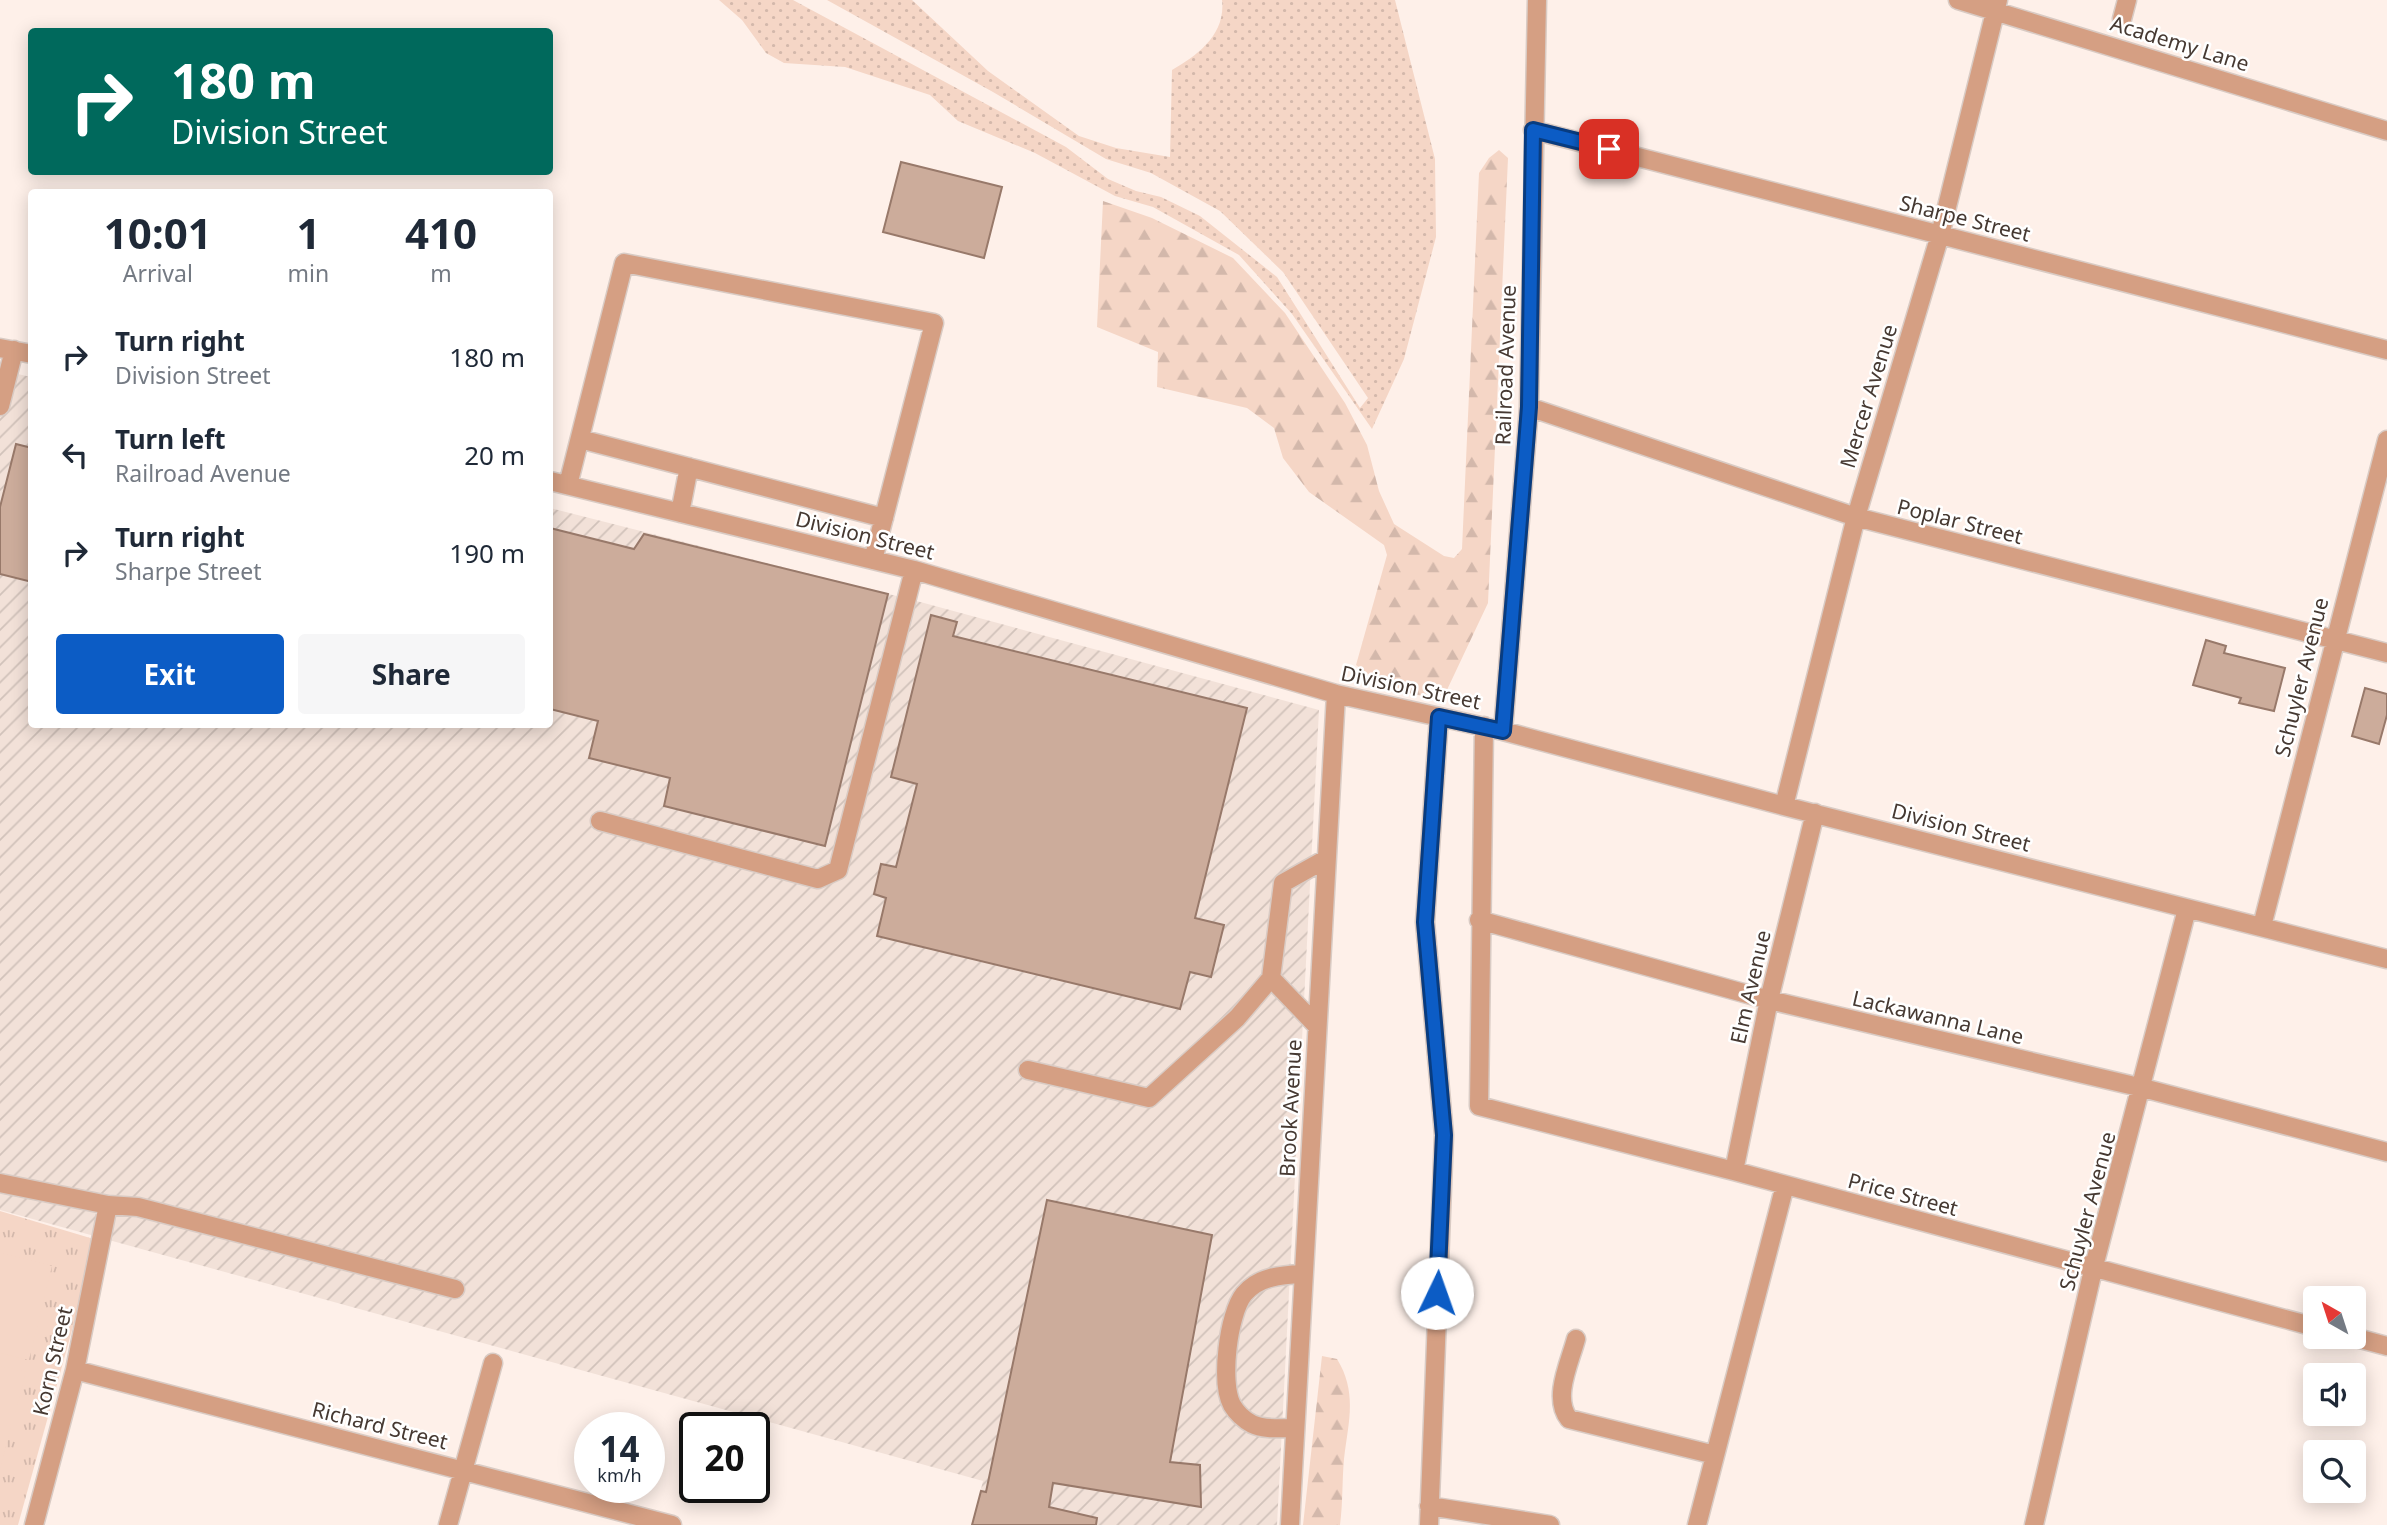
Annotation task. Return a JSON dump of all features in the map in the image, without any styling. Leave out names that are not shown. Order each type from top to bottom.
[{"type":"street","name":"Railroad Avenue","points":[[1503,731],[1529,407],[1537,0]]},
{"type":"street","name":"Academy Lane","points":[[1958,0],[1997,5],[2387,131]]},
{"type":"street","points":[[2122,19],[2127,0]]},
{"type":"street","name":"Mercer Avenue","points":[[1784,806],[1856,517],[1940,235],[1997,5]]},
{"type":"street","name":"Sharpe Street","points":[[1533,130],[2387,350]]},
{"type":"street","points":[[568,485],[624,263],[934,323],[873,560]]},
{"type":"street","points":[[0,406],[15,350]]},
{"type":"street","name":"Poplar Street","points":[[1529,407],[1856,517],[2387,653]]},
{"type":"street","points":[[580,439],[884,518]]},
{"type":"street","name":"Schuyler Avenue","points":[[2262,926],[2333,639],[2387,440]]},
{"type":"street","points":[[680,513],[689,467]]},
{"type":"street","name":"Division Street","points":[[553,482],[915,570],[1336,694],[1484,726],[1784,806],[2387,959]]},
{"type":"street","points":[[600,821],[818,879],[838,870],[915,570]]},
{"type":"street","name":"Brook Avenue","points":[[1290,1525],[1336,694]]},
{"type":"street","points":[[1429,1525],[1444,1135],[1425,922],[1439,717]]},
{"type":"street","points":[[1479,920],[1484,726]]},
{"type":"street","name":"Elm Avenue","points":[[1734,1171],[1769,1000],[1815,813]]},
{"type":"street","points":[[1028,1070],[1149,1098],[1237,1018],[1271,978],[1283,884],[1326,859]]},
{"type":"street","name":"Schuyler Avenue","points":[[2034,1525],[2093,1270],[2143,1088],[2187,909]]},
{"type":"street","name":"Lackawanna Lane","points":[[1479,920],[1769,1000],[2143,1088],[2387,1152]]},
{"type":"street","name":"Price Street","points":[[1479,920],[1479,1106],[1734,1171],[2093,1270],[2303,1324]]},
{"type":"street","points":[[1271,978],[1317,1026]]},
{"type":"street","points":[[0,1183],[108,1205],[138,1207],[456,1289]]},
{"type":"street","points":[[1697,1525],[1785,1185]]},
{"type":"street","name":"Korn Street","points":[[34,1525],[75,1370],[108,1205]]},
{"type":"street","points":[[1295,1428],[1266,1428],[1252,1424],[1231,1404],[1227,1391],[1229,1329],[1235,1309],[1244,1293],[1256,1283],[1276,1275],[1303,1274]]},
{"type":"street","points":[[1576,1339],[1562,1393],[1562,1404],[1569,1419],[1715,1455]]},
{"type":"street","points":[[2366,1340],[2387,1346]]},
{"type":"street","points":[[448,1525],[493,1363]]},
{"type":"street","name":"Richard Street","points":[[75,1370],[672,1525]]},
{"type":"street","points":[[1430,1506],[1550,1525]]},
{"type":"shaded area","points":[[0,370],[28,376],[28,728],[553,728],[553,509],[924,603],[1319,710],[1277,1525],[972,1525],[983,1481],[770,1422],[770,1412],[733,1412],[0,1210]]},
{"type":"green space","points":[[719,0],[793,0],[1066,147],[1108,179],[1136,191],[1161,197],[1200,216],[1277,277],[1360,408],[1368,398],[1283,272],[1220,211],[1151,173],[1106,159],[993,92],[827,0],[912,0],[988,71],[1079,136],[1116,148],[1170,157],[1172,70],[1191,58],[1215,33],[1220,23],[1222,0],[1395,0],[1435,159],[1436,237],[1404,359],[1372,429],[1292,314],[1239,255],[1153,207],[1115,196],[1035,153],[958,121],[930,95],[845,67],[784,63],[766,53],[742,20]]},
{"type":"green space","points":[[1499,150],[1508,158],[1488,603],[1446,692],[1437,696],[1425,696],[1400,690],[1356,665],[1387,555],[1384,545],[1309,492],[1283,458],[1274,428],[1247,408],[1157,387],[1158,352],[1097,327],[1103,201],[1152,218],[1233,258],[1285,313],[1345,403],[1367,445],[1379,491],[1394,524],[1444,556],[1454,558],[1462,549],[1479,173],[1489,158]]},
{"type":"green space","points":[[0,1211],[97,1240],[18,1525],[0,1525]]},
{"type":"green space","points":[[0,1253],[52,1266],[29,1360],[0,1353]]},
{"type":"green space","points":[[1322,1356],[1337,1359],[1348,1384],[1350,1408],[1341,1517],[1340,1525],[1303,1525]]},
{"type":"green space","points":[[0,1366],[26,1372],[0,1469]]},
{"type":"building","points":[[901,162],[1002,187],[984,258],[883,232]]},
{"type":"building","points":[[16,444],[28,447],[28,581],[0,574],[0,507]]},
{"type":"building","points":[[553,529],[634,549],[644,534],[888,594],[825,846],[664,806],[670,778],[589,758],[598,721],[553,710]]},
{"type":"building","points":[[931,615],[957,622],[953,636],[1247,708],[1195,918],[1224,925],[1211,977],[1190,972],[1180,1009],[877,936],[886,898],[874,894],[881,864],[896,867],[917,784],[891,777]]},
{"type":"building","points":[[2206,640],[2226,646],[2224,653],[2285,668],[2274,711],[2239,703],[2241,698],[2193,685]]},
{"type":"building","points":[[2365,688],[2387,694],[2387,715],[2379,744],[2352,736]]},
{"type":"building","points":[[1047,1200],[1212,1235],[1170,1462],[1200,1465],[1201,1507],[1053,1483],[1049,1507],[1097,1518],[1096,1525],[972,1525],[981,1491],[986,1492]]},
{"type":"route","points":[[1437,1293],[1444,1135],[1425,922],[1439,717],[1503,731],[1529,407],[1533,130],[1609,149]]}]
